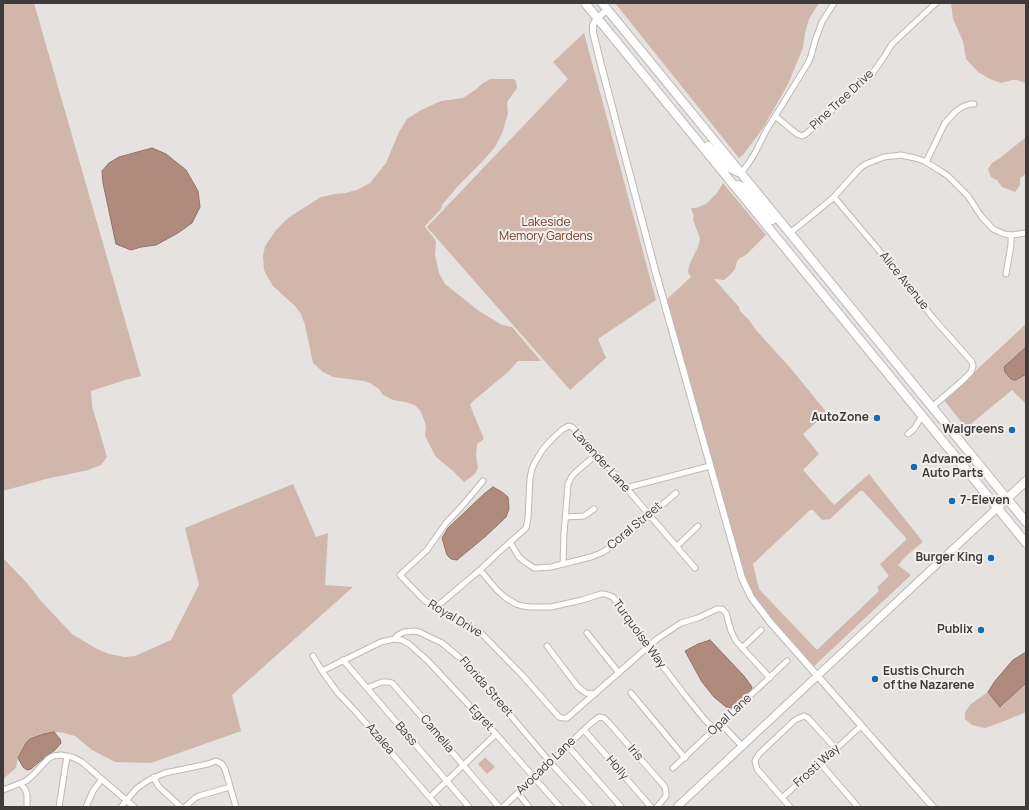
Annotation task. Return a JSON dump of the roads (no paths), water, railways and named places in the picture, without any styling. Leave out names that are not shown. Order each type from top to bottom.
[{"type":"main road","points":[[585,3],[1026,543]]},
{"type":"main road","points":[[604,6],[1026,522]]},
{"type":"main road","points":[[682,122],[688,124],[731,170],[741,173]]},
{"type":"main road","points":[[731,182],[741,186],[802,253],[811,259]]},
{"type":"main road","points":[[922,416],[932,414],[941,418]]},
{"type":"main road","points":[[677,807],[1026,481]]},
{"type":"street","points":[[741,173],[755,153],[775,116],[812,56],[815,41],[822,22],[834,3]]},
{"type":"street","name":"Pine Tree Drive","points":[[775,116],[798,134],[802,136],[806,134],[872,74],[892,44],[936,3]]},
{"type":"street","points":[[604,6],[593,25],[593,32],[605,82],[655,270],[736,560],[745,586],[754,602],[770,622],[933,807]]},
{"type":"street","points":[[926,162],[945,124],[955,112],[962,107],[974,104]]},
{"type":"street","points":[[790,233],[834,197],[860,168],[884,157],[901,155],[926,162],[939,170],[968,196],[981,216],[993,229],[1004,234],[1011,235],[1026,233]]},
{"type":"street","name":"Alice Avenue","points":[[834,197],[934,319],[972,362],[973,366],[971,372],[932,407]]},
{"type":"street","points":[[1006,274],[1011,245],[1011,235]]},
{"type":"street","points":[[908,434],[914,429],[922,416]]},
{"type":"street","name":"Lavender Lane","points":[[435,608],[524,530],[527,525],[529,512],[530,478],[532,469],[539,454],[553,438],[569,426],[572,427],[597,454],[695,568]]},
{"type":"street","points":[[563,564],[568,484],[578,470],[597,454]]},
{"type":"street","points":[[626,488],[710,466]]},
{"type":"street","name":"Royal Drive","points":[[483,481],[446,523],[427,550],[400,575],[424,600],[435,608],[481,633],[559,717],[567,718],[648,647],[681,624],[716,609],[720,608],[726,613],[729,627],[742,647]]},
{"type":"street","name":"Coral Street","points":[[510,542],[519,557],[534,568],[551,567],[591,557],[601,553],[620,540],[676,493]]},
{"type":"street","points":[[565,517],[584,516],[594,509]]},
{"type":"street","points":[[677,546],[698,526]]},
{"type":"street","name":"Turquoise Way","points":[[480,570],[506,598],[522,606],[551,607],[601,594],[609,595],[616,600],[626,619],[636,633],[688,700],[715,729]]},
{"type":"street","points":[[761,630],[742,647],[770,678]]},
{"type":"street","name":"Florida Street","points":[[322,671],[381,642],[394,639],[404,632],[420,632],[442,643],[466,663],[550,762],[591,807]]},
{"type":"street","points":[[587,633],[619,673]]},
{"type":"street","name":"Egret","points":[[394,639],[402,640],[409,644],[428,661],[496,734],[560,807]]},
{"type":"street","points":[[547,646],[578,687],[586,693],[595,694]]},
{"type":"street","name":"Azalea","points":[[314,656],[322,671],[338,693],[438,807]]},
{"type":"street","name":"Bass","points":[[343,660],[468,807]]},
{"type":"street","name":"Opal Lane","points":[[673,768],[787,661]]},
{"type":"street","name":"Camelia","points":[[367,688],[382,682],[392,683],[499,807]]},
{"type":"street","points":[[631,693],[685,758]]},
{"type":"street","points":[[790,807],[759,772],[755,765],[755,761],[759,754],[794,721],[804,716],[808,718],[836,749]]},
{"type":"street","name":"Iris","points":[[590,724],[598,717],[604,718],[665,787],[666,796],[658,806]]},
{"type":"street","name":"Avocado Lane","points":[[503,807],[590,724]]},
{"type":"street","points":[[721,724],[742,746]]},
{"type":"street","name":"Frosti Way","points":[[782,798],[861,726]]},
{"type":"street","name":"Holly","points":[[584,730],[651,807]]},
{"type":"street","points":[[430,797],[496,734]]},
{"type":"street","points":[[568,745],[621,807]]},
{"type":"street","points":[[3,790],[21,784],[53,756],[61,755],[76,758],[82,762],[134,807]]},
{"type":"street","points":[[59,807],[67,756]]},
{"type":"street","points":[[121,807],[137,788],[144,782],[154,777],[216,761],[222,764],[225,769],[236,807]]},
{"type":"street","points":[[820,763],[858,807]]},
{"type":"street","points":[[154,777],[159,787],[181,807]]},
{"type":"street","points":[[86,807],[93,792],[102,779]]},
{"type":"street","points":[[21,784],[26,789],[27,807]]},
{"type":"street","points":[[185,807],[194,798],[230,788]]},
{"type":"street","points":[[518,793],[529,807]]},
{"type":"place","name":"AutoZone","points":[[877,418]]},
{"type":"place","name":"Walgreens","points":[[1012,430]]},
{"type":"place","name":"Advance Auto Parts","points":[[914,467]]},
{"type":"place","name":"7-Eleven","points":[[952,501]]},
{"type":"place","name":"Burger King","points":[[991,558]]},
{"type":"place","name":"Publix","points":[[981,630]]},
{"type":"place","name":"Eustis Church of the Nazarene","points":[[875,679]]},
{"type":"park label","name":"Lakeside Memory Gardens","points":[[546,230]]}]
